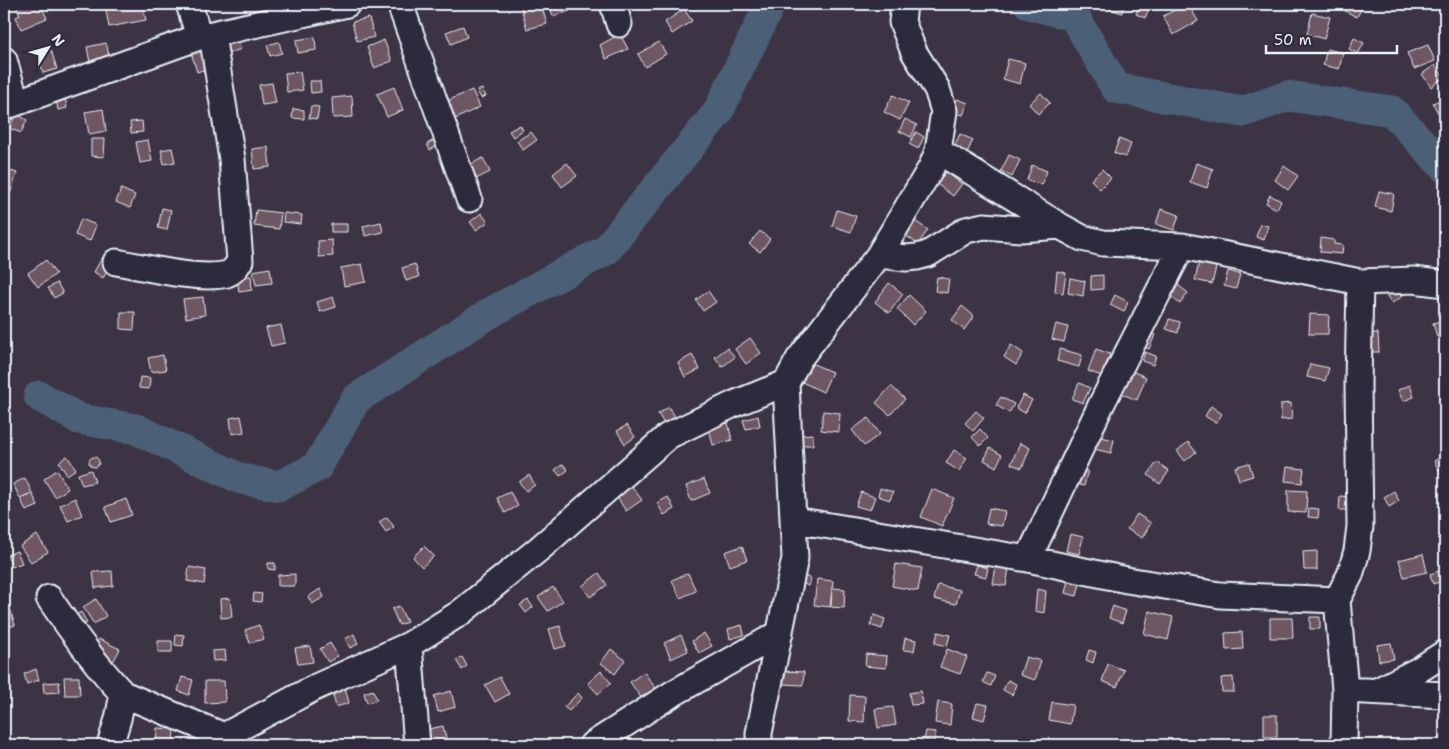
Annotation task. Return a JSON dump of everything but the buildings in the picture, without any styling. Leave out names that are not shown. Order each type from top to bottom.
[{"type":"street","points":[[116,262],[161,271],[203,275],[228,274],[236,268],[240,261],[232,159],[205,36],[189,4]]},
{"type":"street","points":[[4,60],[10,104],[205,36],[347,4]]},
{"type":"street","points":[[400,4],[469,199]]},
{"type":"street","points":[[759,745],[759,733],[795,558],[786,383],[799,359],[879,255],[931,168],[938,151],[944,111],[937,89],[914,52],[902,22],[904,4]]},
{"type":"street","points":[[938,151],[1082,238],[1104,243],[1182,246],[1360,282],[1414,280],[1445,284]]},
{"type":"street","points":[[879,255],[906,258],[928,254],[966,230],[984,226],[1021,229],[1060,226]]},
{"type":"street","points":[[1028,559],[1101,405],[1182,246]]},
{"type":"street","points":[[1344,745],[1344,690],[1337,600],[1350,575],[1357,550],[1360,526],[1358,385],[1360,282]]},
{"type":"street","points":[[49,598],[96,665],[123,694],[225,742],[316,687],[409,645],[460,613],[540,548],[668,436],[734,404],[786,383]]},
{"type":"street","points":[[794,520],[1028,559],[1127,580],[1220,596],[1337,600]]},
{"type":"street","points":[[592,745],[672,694],[780,633]]},
{"type":"street","points":[[409,645],[417,745]]},
{"type":"street","points":[[1375,692],[1416,671],[1445,653]]},
{"type":"street","points":[[1344,690],[1445,695]]},
{"type":"street","points":[[110,745],[123,694]]},
{"type":"waterway","points":[[39,396],[79,419],[136,429],[241,479],[279,486],[317,467],[356,399],[488,314],[606,250],[718,112],[770,4]]},
{"type":"waterway","points":[[1029,4],[1074,16],[1116,88],[1242,112],[1288,96],[1392,111],[1445,168]]}]
